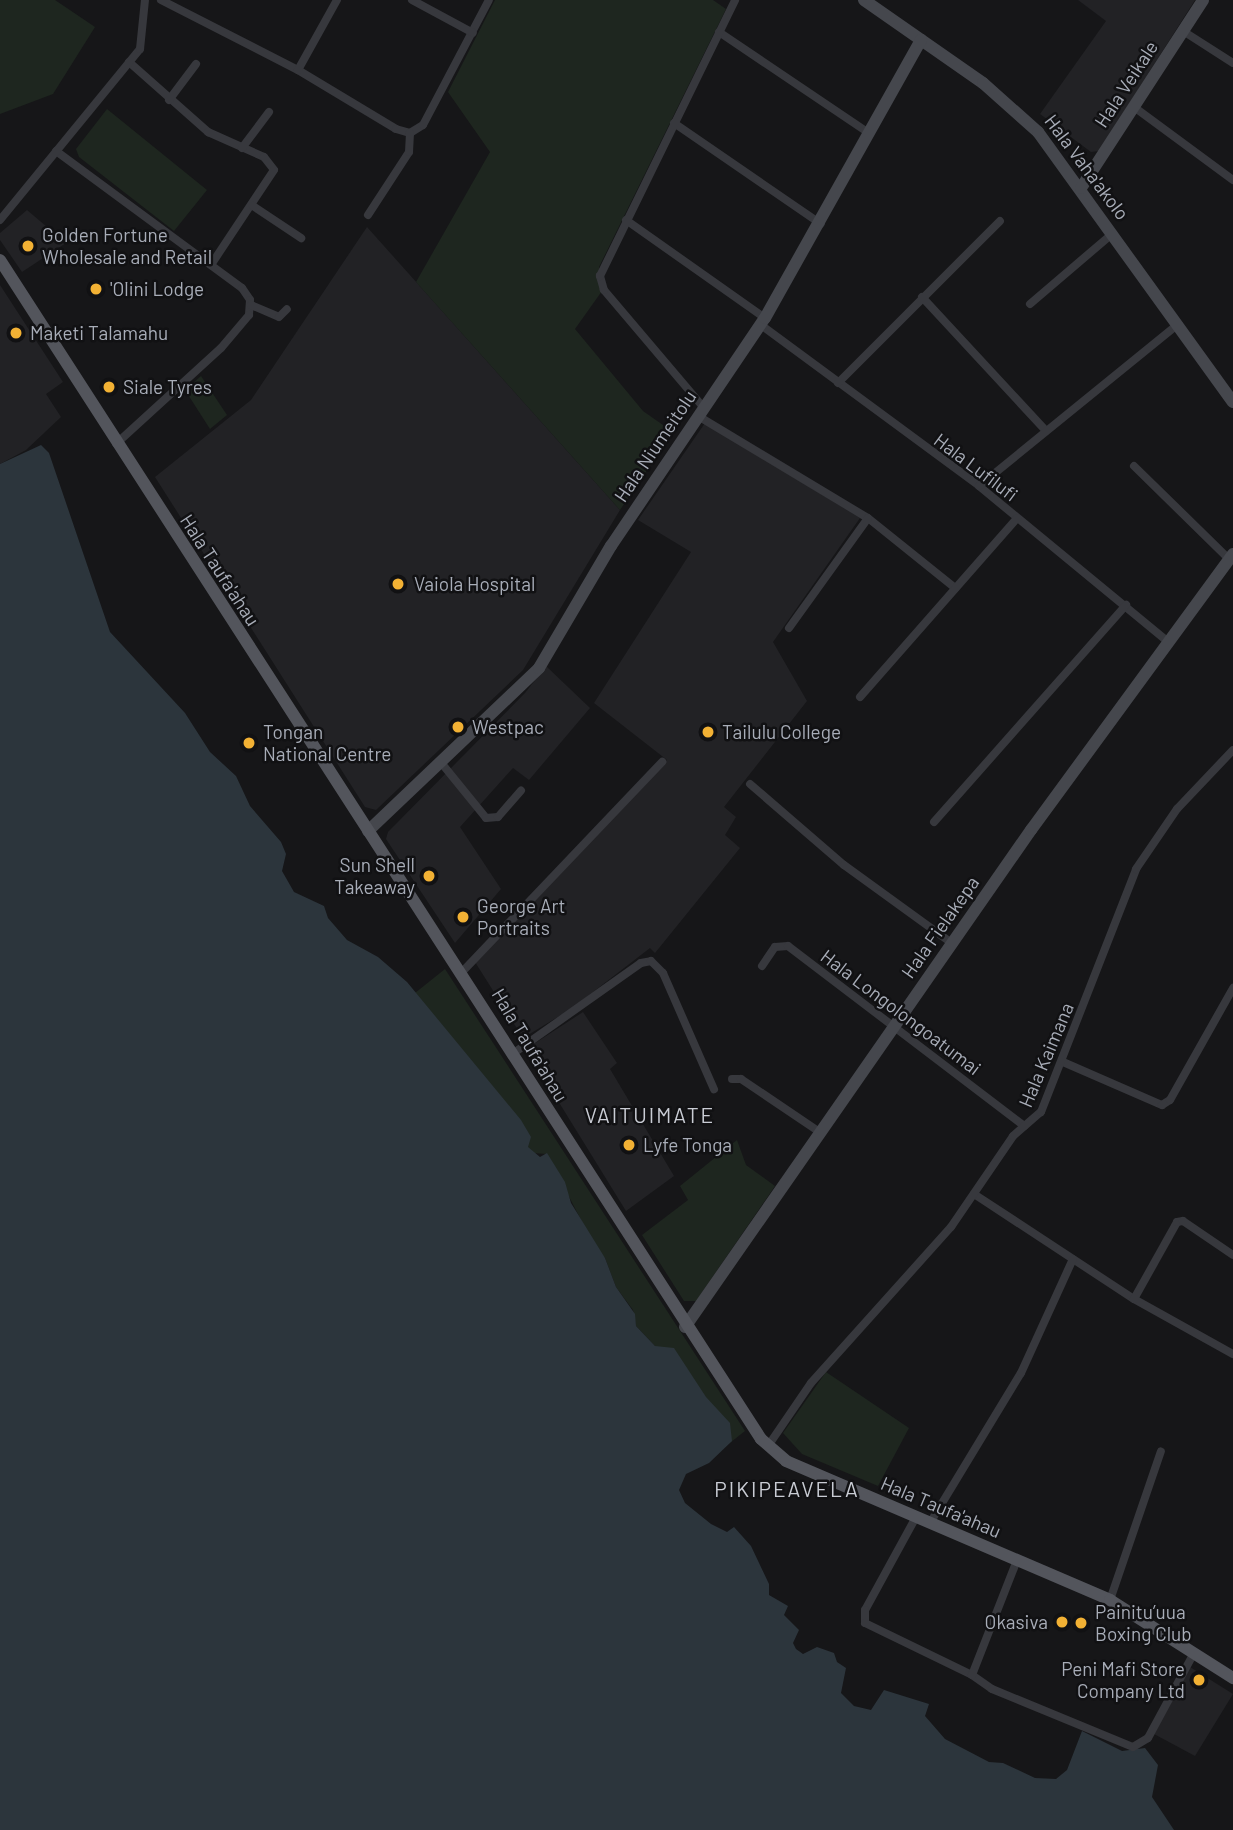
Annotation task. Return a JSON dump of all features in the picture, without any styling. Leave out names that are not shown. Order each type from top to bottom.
[{"type":"main road","name":"Hala Taufa'ahau","points":[[0,260],[116,444],[368,831],[463,971],[511,1055],[685,1326],[768,1446],[786,1461],[1110,1600],[1233,1678]]},
{"type":"street","points":[[0,220],[140,49],[145,30],[145,0]]},
{"type":"street","points":[[161,0],[298,71],[396,130],[410,133],[423,125],[489,0]]},
{"type":"street","points":[[298,71],[337,0]]},
{"type":"street","points":[[412,0],[472,33]]},
{"type":"street","points":[[735,0],[601,270],[602,286],[701,412],[868,518],[955,588]]},
{"type":"street","name":"Hala Vaha'akolo","points":[[864,0],[1016,108],[1081,188],[1233,402]]},
{"type":"street","name":"Hala Veikale","points":[[1081,188],[1203,0]]},
{"type":"street","points":[[1183,31],[1233,63]]},
{"type":"street","points":[[719,32],[870,134]]},
{"type":"street","name":"Hala Niumeitolu","points":[[368,831],[443,765],[540,668],[611,546],[763,322],[821,224],[921,40]]},
{"type":"street","points":[[129,62],[208,132],[264,157],[274,170],[253,206],[211,265]]},
{"type":"street","points":[[169,100],[196,64]]},
{"type":"street","points":[[1134,107],[1233,180]]},
{"type":"street","points":[[242,148],[269,112]]},
{"type":"street","points":[[674,123],[821,224]]},
{"type":"street","points":[[368,215],[409,152],[410,133]]},
{"type":"street","points":[[56,151],[248,293],[251,305],[244,322],[221,348],[116,444]]},
{"type":"street","points":[[253,206],[301,238]]},
{"type":"street","name":"Hala Lufilufi","points":[[626,220],[763,322],[838,383],[979,486],[1167,641]]},
{"type":"street","points":[[838,383],[922,296],[1000,221]]},
{"type":"street","points":[[1030,304],[1113,233]]},
{"type":"street","points":[[922,296],[1045,430]]},
{"type":"street","points":[[251,305],[279,317],[287,309]]},
{"type":"street","points":[[979,486],[1178,324]]},
{"type":"street","points":[[1135,466],[1231,556]]},
{"type":"street","points":[[789,628],[868,518]]},
{"type":"street","points":[[860,697],[1017,518]]},
{"type":"street","name":"Hala Fielakepa","points":[[685,1326],[894,1025],[1167,641],[1231,556]]},
{"type":"street","points":[[934,822],[1126,605]]},
{"type":"street","name":"Hala Kaimana","points":[[768,1446],[811,1383],[951,1227],[1024,1126],[1041,1112],[1063,1062],[1136,869],[1177,808],[1233,750]]},
{"type":"street","points":[[463,971],[662,762]]},
{"type":"street","points":[[443,765],[486,818],[498,817],[521,791]]},
{"type":"street","points":[[750,784],[844,865],[953,944]]},
{"type":"street","name":"Hala Longolongoatumai","points":[[762,966],[775,947],[788,946],[1024,1126]]},
{"type":"street","points":[[511,1055],[598,997],[641,962],[651,961],[663,973],[714,1089]]},
{"type":"street","points":[[1063,1062],[1162,1105],[1170,1100],[1233,988]]},
{"type":"street","points":[[732,1079],[741,1079],[821,1133]]},
{"type":"street","points":[[974,1194],[1134,1299],[1233,1354]]},
{"type":"street","points":[[1134,1299],[1177,1222],[1184,1221],[1233,1255]]},
{"type":"street","points":[[930,1523],[1021,1373],[1073,1259]]},
{"type":"street","points":[[1110,1600],[1161,1451]]},
{"type":"street","points":[[916,1517],[865,1610],[865,1623],[972,1675],[992,1689],[1133,1747],[1148,1738],[1194,1653]]},
{"type":"street","points":[[972,1675],[1017,1560]]},
{"type":"shaded area","points":[[0,0],[55,0],[95,27],[53,94],[0,114]]},
{"type":"shaded area","points":[[495,0],[713,0],[726,9],[599,267],[602,291],[575,329],[643,411],[673,432],[620,510],[416,282],[490,152],[448,92]]},
{"type":"shaded area","points":[[1078,0],[1195,0],[1099,151],[1091,152],[1040,114],[1106,21]]},
{"type":"shaded area","points":[[107,109],[207,190],[174,231],[79,157],[76,149]]},
{"type":"shaded area","points":[[27,210],[66,243],[22,272],[0,240],[0,233]]},
{"type":"shaded area","name":"Vaiola Hospital","points":[[367,227],[620,510],[523,670],[376,810],[365,807],[155,477],[251,400]]},
{"type":"shaded area","name":"Maketi Talamahu","points":[[0,285],[63,382],[46,394],[61,417],[26,450],[0,464]]},
{"type":"shaded area","points":[[201,376],[227,415],[210,429],[185,390]]},
{"type":"shaded area","name":"Tailulu College","points":[[705,423],[860,518],[773,642],[807,701],[724,807],[736,817],[725,835],[740,848],[655,953],[650,948],[571,1009],[523,1038],[475,962],[667,760],[594,703],[691,552],[638,520]]},
{"type":"shaded area","points":[[41,445],[49,453],[110,632],[185,713],[210,752],[236,776],[250,806],[281,842],[286,854],[282,871],[294,892],[324,906],[328,918],[347,940],[378,957],[407,982],[521,1120],[531,1137],[528,1147],[540,1157],[547,1153],[565,1182],[571,1203],[605,1258],[616,1287],[635,1314],[636,1326],[655,1346],[674,1348],[706,1397],[730,1423],[732,1441],[709,1463],[686,1474],[679,1490],[685,1503],[711,1524],[727,1532],[734,1527],[751,1546],[769,1584],[769,1595],[788,1606],[784,1615],[799,1630],[793,1643],[796,1649],[803,1654],[817,1647],[834,1653],[837,1662],[846,1668],[841,1693],[854,1706],[871,1710],[884,1690],[929,1704],[925,1716],[945,1739],[989,1762],[1003,1763],[1035,1778],[1056,1779],[1067,1770],[1082,1731],[1122,1751],[1145,1748],[1158,1765],[1152,1797],[1174,1830],[0,1830],[0,464]]},
{"type":"shaded area","points":[[546,666],[590,708],[529,780],[513,768],[460,827],[501,889],[455,943],[386,839],[388,832],[525,693]]},
{"type":"shaded area","points":[[445,969],[745,1431],[726,1446],[715,1452],[655,1346],[636,1326],[633,1310],[616,1287],[605,1258],[594,1245],[547,1154],[532,1153],[527,1147],[530,1138],[415,993]]},
{"type":"shaded area","points":[[583,1012],[617,1063],[610,1069],[674,1176],[626,1211],[526,1049]]},
{"type":"shaded area","points":[[737,1140],[746,1165],[775,1186],[696,1301],[684,1301],[642,1235],[688,1200],[680,1186]]},
{"type":"shaded area","points":[[826,1372],[909,1428],[878,1486],[802,1454],[783,1433]]},
{"type":"shaded area","points":[[1190,1667],[1233,1694],[1195,1756],[1154,1734]]},
{"type":"place","name":"Golden Fortune Wholesale and Retail","points":[[28,246]]},
{"type":"place","name":"'Olini Lodge","points":[[96,289]]},
{"type":"place","name":"Maketi Talamahu","points":[[16,333]]},
{"type":"place","name":"Siale Tyres","points":[[109,387]]},
{"type":"place","name":"Vaiola Hospital","points":[[398,584]]},
{"type":"place","name":"Westpac","points":[[458,727]]},
{"type":"place","name":"Tailulu College","points":[[708,732]]},
{"type":"place","name":"Tongan National Centre","points":[[249,743]]},
{"type":"place","name":"Sun Shell Takeaway","points":[[429,876]]},
{"type":"place","name":"George Art Portraits","points":[[463,917]]},
{"type":"place","name":"Lyfe Tonga","points":[[629,1145]]},
{"type":"place","name":"Okasiva","points":[[1062,1622]]},
{"type":"place","name":"Painitu’uua Boxing Club","points":[[1081,1623]]},
{"type":"place","name":"Peni Mafi Store Company Ltd","points":[[1199,1680]]},
{"type":"district","name":"VAITUIMATE","points":[[650,1115]]},
{"type":"district","name":"PIKIPEAVELA","points":[[787,1489]]}]
